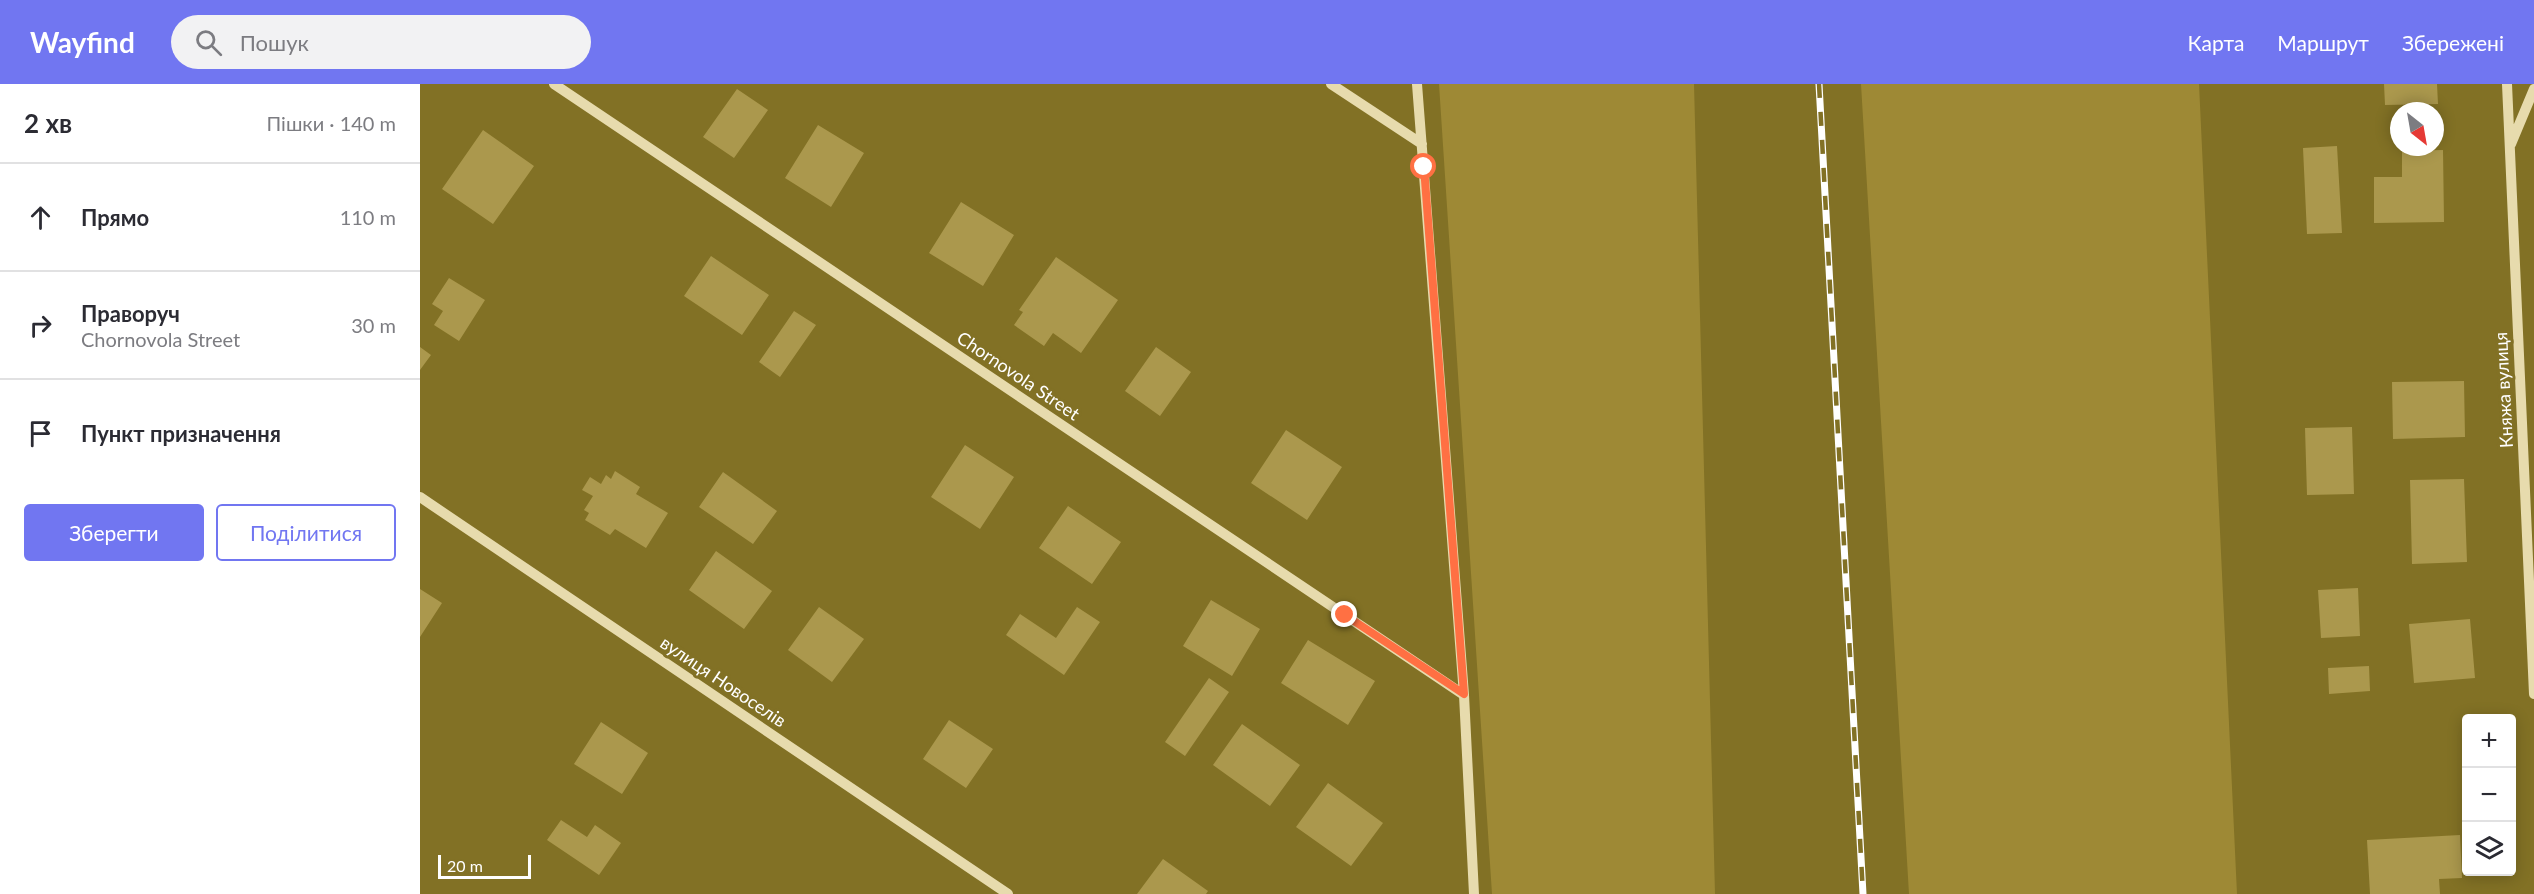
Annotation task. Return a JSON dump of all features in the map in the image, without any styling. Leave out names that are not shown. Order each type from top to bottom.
[{"type":"street","name":"Chornovola Street","points":[[554,84],[1464,694]]},
{"type":"street","points":[[1331,84],[1422,144]]},
{"type":"street","points":[[1417,84],[1464,694],[1474,894]]},
{"type":"street","name":"Княжа вулиця","points":[[2507,84],[2534,694]]},
{"type":"street","points":[[2510,147],[2534,89]]},
{"type":"street","name":"вулиця Новоселів","points":[[420,497],[1008,894]]},
{"type":"shaded area","points":[[1439,84],[1694,84],[1715,894],[1492,894]]},
{"type":"shaded area","points":[[1861,84],[2199,84],[2237,894],[1909,894]]},
{"type":"building","points":[[2384,84],[2437,84],[2438,102],[2390,102],[2390,105],[2385,105]]},
{"type":"building","points":[[737,89],[768,110],[734,158],[703,137]]},
{"type":"building","points":[[818,125],[864,153],[831,207],[785,178]]},
{"type":"building","points":[[483,130],[534,166],[493,224],[442,189]]},
{"type":"building","points":[[2337,146],[2342,233],[2307,234],[2303,148]]},
{"type":"building","points":[[2402,156],[2443,156],[2444,222],[2374,223],[2374,177],[2402,177]]},
{"type":"building","points":[[961,202],[1014,235],[983,286],[929,253]]},
{"type":"building","points":[[711,256],[769,295],[742,335],[684,296]]},
{"type":"building","points":[[1056,257],[1118,300],[1081,353],[1053,333],[1044,346],[1014,325],[1023,312],[1019,310]]},
{"type":"building","points":[[449,278],[485,300],[459,341],[434,325],[443,311],[432,304]]},
{"type":"building","points":[[794,311],[816,325],[780,377],[759,362]]},
{"type":"building","points":[[420,347],[431,355],[420,370]]},
{"type":"building","points":[[1156,347],[1191,372],[1160,416],[1125,391]]},
{"type":"building","points":[[2464,381],[2465,437],[2393,439],[2392,382]]},
{"type":"building","points":[[2352,427],[2354,494],[2307,495],[2305,428]]},
{"type":"building","points":[[1286,430],[1342,467],[1307,520],[1251,483]]},
{"type":"building","points":[[965,445],[1014,477],[980,529],[931,497]]},
{"type":"building","points":[[615,471],[640,487],[636,494],[668,513],[646,548],[615,529],[610,535],[585,520],[589,513],[584,510],[593,496],[582,490],[590,477],[601,484],[606,475],[611,479]]},
{"type":"building","points":[[723,472],[777,511],[753,544],[699,507]]},
{"type":"building","points":[[2464,479],[2467,562],[2412,564],[2410,480]]},
{"type":"building","points":[[1068,506],[1121,542],[1092,584],[1039,548]]},
{"type":"building","points":[[716,551],[772,591],[744,629],[689,590]]},
{"type":"building","points":[[2358,588],[2360,636],[2321,638],[2318,590]]},
{"type":"building","points":[[420,589],[442,603],[420,637]]},
{"type":"building","points":[[1211,600],[1260,629],[1232,676],[1183,646]]},
{"type":"building","points":[[819,607],[864,639],[832,682],[788,650]]},
{"type":"building","points":[[1077,607],[1100,622],[1064,675],[1006,635],[1020,614],[1056,638]]},
{"type":"building","points":[[2470,619],[2475,678],[2414,683],[2409,624]]},
{"type":"building","points":[[1308,640],[1375,681],[1348,725],[1281,683]]},
{"type":"building","points":[[2369,666],[2370,691],[2329,694],[2328,668]]},
{"type":"building","points":[[1209,678],[1229,692],[1185,756],[1165,742]]},
{"type":"building","points":[[949,720],[993,749],[966,788],[923,759]]},
{"type":"building","points":[[601,722],[648,753],[622,794],[574,764]]},
{"type":"building","points":[[1242,724],[1300,765],[1270,806],[1213,765]]},
{"type":"building","points":[[1328,783],[1383,823],[1351,866],[1296,827]]},
{"type":"building","points":[[561,820],[587,837],[595,825],[621,843],[599,875],[547,840]]},
{"type":"building","points":[[2460,835],[2462,878],[2439,879],[2440,894],[2370,894],[2367,840]]},
{"type":"building","points":[[1163,859],[1208,891],[1206,894],[1137,894]]},
{"type":"railway","points":[[1819,84],[1863,894]]},
{"type":"route","points":[[1345,615],[1464,694],[1424,167]]}]
